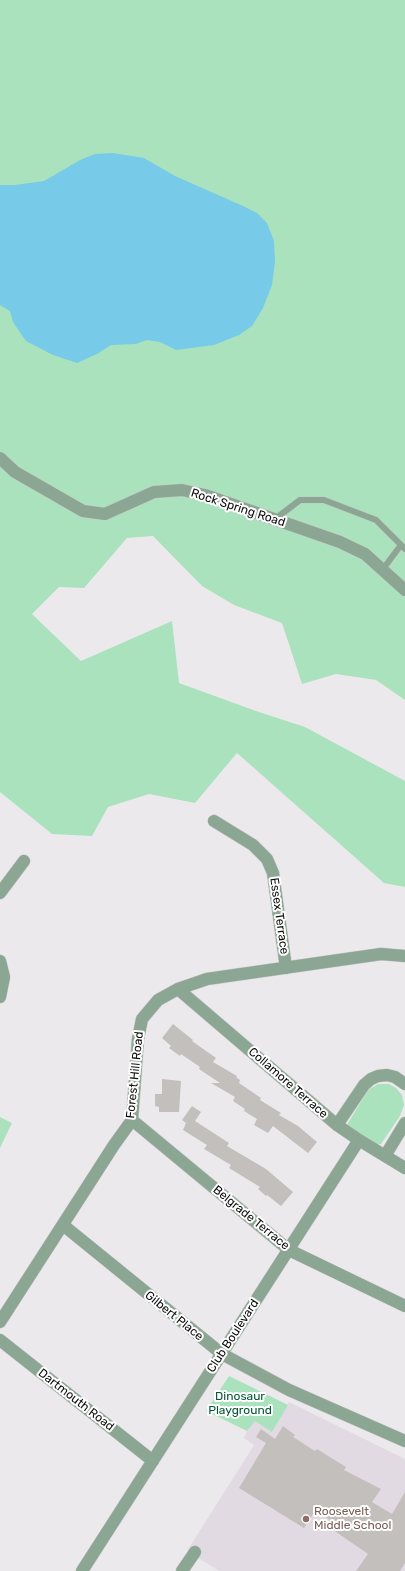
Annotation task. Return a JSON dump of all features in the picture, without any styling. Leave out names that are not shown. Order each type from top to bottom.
[{"type":"street","name":"Rock Spring Road","points":[[0,458],[15,472],[83,511],[105,514],[154,492],[182,490],[205,494],[340,542],[365,554],[405,590]]},
{"type":"street","name":"Essex Terrace","points":[[214,820],[253,845],[267,859],[273,873],[286,968]]},
{"type":"street","points":[[0,893],[24,861]]},
{"type":"street","name":"Forest Hill Road","points":[[0,1322],[114,1145],[132,1120],[138,1039],[142,1019],[158,1000],[178,989],[207,979],[381,954],[405,956]]},
{"type":"street","points":[[0,961],[4,977],[0,998]]},
{"type":"street","name":"Collamore Terrace","points":[[178,989],[337,1126],[405,1168]]},
{"type":"street","points":[[337,1126],[364,1085],[370,1079],[387,1075],[395,1077],[405,1084]]},
{"type":"street","name":"Belgrade Terrace","points":[[132,1120],[289,1250],[405,1306]]},
{"type":"street","points":[[385,1156],[405,1123]]},
{"type":"street","name":"Club Boulevard","points":[[82,1571],[289,1250],[358,1140]]},
{"type":"street","name":"Gilbert Place","points":[[63,1225],[222,1354],[289,1390],[405,1441]]},
{"type":"street","name":"Dartmouth Road","points":[[0,1340],[153,1461]]},
{"type":"street","points":[[182,1571],[195,1552]]},
{"type":"lane","points":[[275,519],[300,500],[324,500],[376,520],[403,547],[383,569]]},
{"type":"shaded area","name":"Roosevelt Middle School","points":[[289,1402],[405,1459],[405,1571],[219,1571],[187,1551],[254,1445],[244,1438],[247,1431],[255,1420],[272,1431]]},
{"type":"green space","points":[[0,0],[405,0],[405,700],[376,680],[336,674],[302,684],[282,623],[234,605],[202,586],[153,536],[127,538],[84,588],[59,587],[32,614],[81,661],[172,621],[179,683],[305,727],[405,781],[405,887],[384,883],[237,753],[195,803],[149,794],[108,807],[92,836],[52,834],[0,792]]},
{"type":"green space","points":[[378,1084],[389,1084],[396,1088],[402,1095],[404,1105],[400,1116],[381,1144],[376,1145],[348,1126],[348,1123],[368,1090]]},
{"type":"green space","points":[[0,1117],[12,1123],[0,1148]]},
{"type":"green space","name":"Dinosaur Playground","points":[[229,1376],[288,1405],[272,1432],[255,1421],[247,1431],[206,1411]]},
{"type":"water","points":[[113,153],[144,158],[175,176],[257,213],[267,223],[274,241],[275,262],[272,285],[263,308],[252,326],[239,335],[214,345],[176,350],[160,342],[147,340],[136,344],[111,345],[97,354],[77,363],[53,355],[26,341],[13,322],[10,311],[0,305],[0,185],[15,185],[44,181],[80,160],[95,154]]},
{"type":"building","points":[[173,1024],[193,1040],[192,1041],[216,1058],[213,1062],[237,1076],[236,1077],[240,1080],[239,1083],[261,1098],[260,1100],[281,1113],[279,1115],[298,1126],[317,1142],[308,1153],[273,1126],[268,1133],[254,1125],[257,1119],[244,1111],[245,1109],[233,1101],[235,1097],[211,1083],[220,1083],[199,1069],[200,1067],[169,1048],[171,1046],[162,1038]]},
{"type":"building","points":[[162,1079],[181,1081],[179,1112],[159,1112],[159,1107],[155,1106],[155,1094],[162,1094]]},
{"type":"building","points":[[192,1106],[201,1112],[195,1121],[229,1143],[227,1146],[266,1169],[293,1192],[281,1206],[258,1189],[260,1187],[229,1168],[231,1165],[204,1149],[207,1145],[183,1130],[186,1123],[182,1120]]},
{"type":"building","name":"Roosevelt Middle School","points":[[283,1426],[295,1435],[293,1437],[315,1451],[317,1449],[346,1467],[344,1470],[381,1489],[372,1502],[392,1514],[405,1492],[405,1563],[400,1571],[356,1571],[368,1554],[326,1525],[330,1520],[315,1511],[304,1528],[239,1488],[266,1443],[256,1437],[261,1429],[275,1439]]},
{"type":"place","name":"Roosevelt Middle School","points":[[306,1519]]}]
